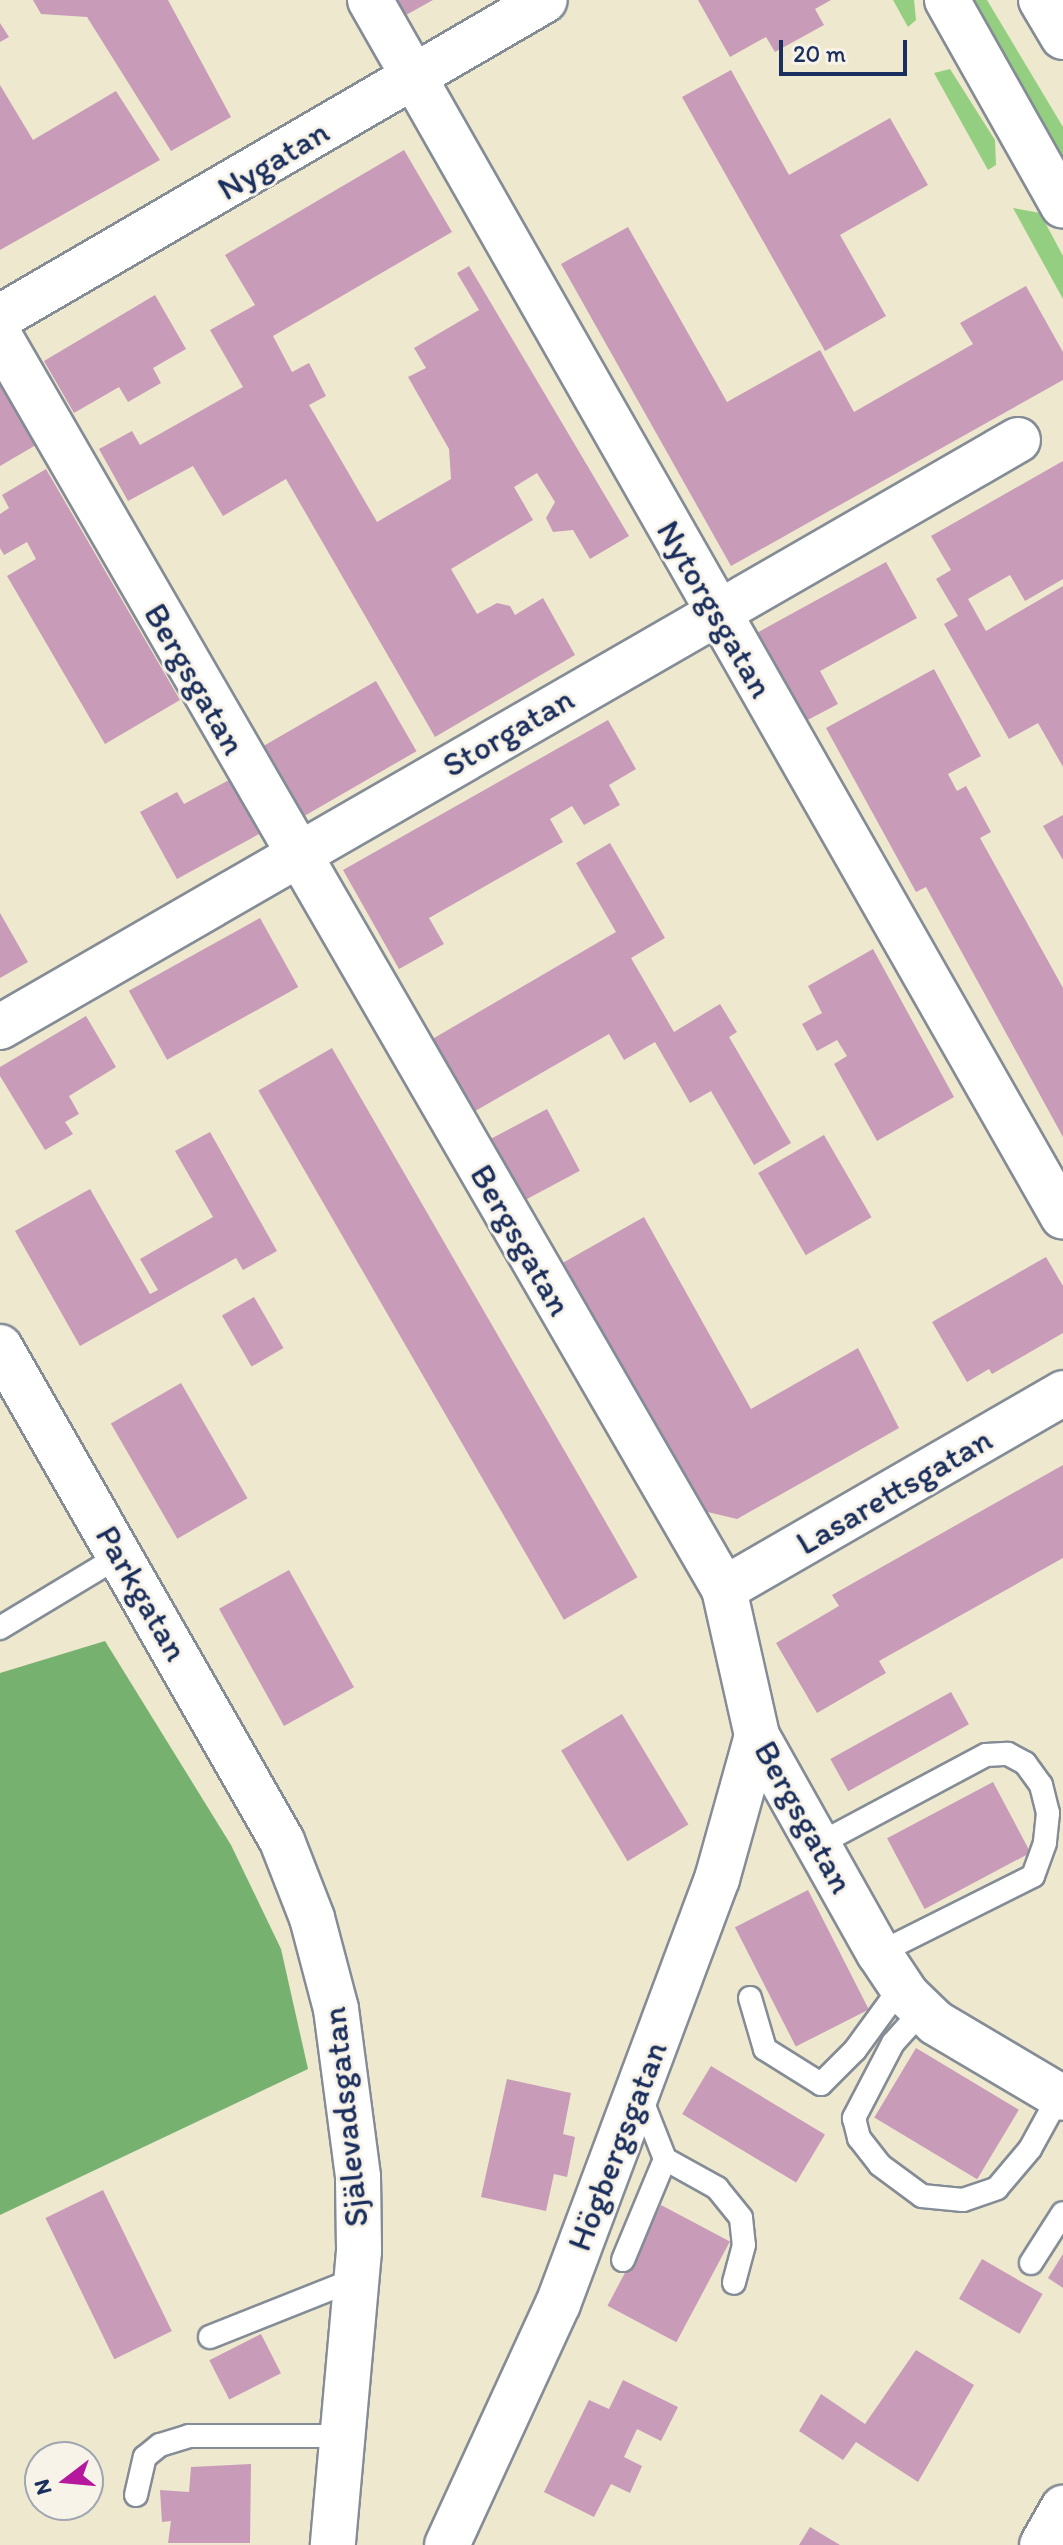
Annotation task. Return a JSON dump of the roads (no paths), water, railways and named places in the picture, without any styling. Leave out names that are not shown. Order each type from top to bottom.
[{"type":"main road","name":"Nytorgsgatan","points":[[370,0],[1063,1217]]},
{"type":"main road","name":"Nygatan","points":[[0,317],[545,0]]},
{"type":"main road","points":[[947,0],[1063,206]]},
{"type":"main road","points":[[1041,0],[1063,37]]},
{"type":"main road","name":"Bergsgatan","points":[[0,337],[296,856],[724,1589],[757,1736],[901,1984],[1061,2097]]},
{"type":"main road","name":"Storgatan","points":[[0,1027],[716,611],[1018,440]]},
{"type":"main road","name":"Parkgatan","points":[[0,1347],[282,1841]]},
{"type":"main road","name":"Lasarettsgatan","points":[[724,1589],[1063,1393]]},
{"type":"main road","name":"Högbergsgatan","points":[[447,2545],[558,2304],[717,1879],[757,1736]]},
{"type":"main road","name":"Själevadsgatan","points":[[282,1841],[312,1918],[336,2009],[358,2177],[356,2279],[333,2545]]},
{"type":"main road","points":[[1042,2545],[1063,2508]]},
{"type":"lane","points":[[0,1628],[121,1555]]},
{"type":"lane","points":[[750,1998],[765,2049],[821,2084],[855,2050],[901,1984],[1033,1876],[1045,1843],[1048,1813],[1041,1785],[1025,1763],[1008,1754],[986,1755],[819,1844]]},
{"type":"lane","points":[[901,1984],[893,2043],[854,2118],[859,2138],[880,2165],[922,2196],[963,2200],[997,2188],[1030,2149],[1061,2097]]},
{"type":"lane","points":[[638,2091],[665,2159],[717,2188],[741,2218],[744,2245],[734,2283]]},
{"type":"lane","points":[[623,2260],[665,2159]]},
{"type":"lane","points":[[1031,2263],[1063,2213]]},
{"type":"lane","points":[[210,2337],[356,2279]]},
{"type":"lane","points":[[136,2495],[145,2457],[160,2445],[189,2436],[344,2436]]}]
